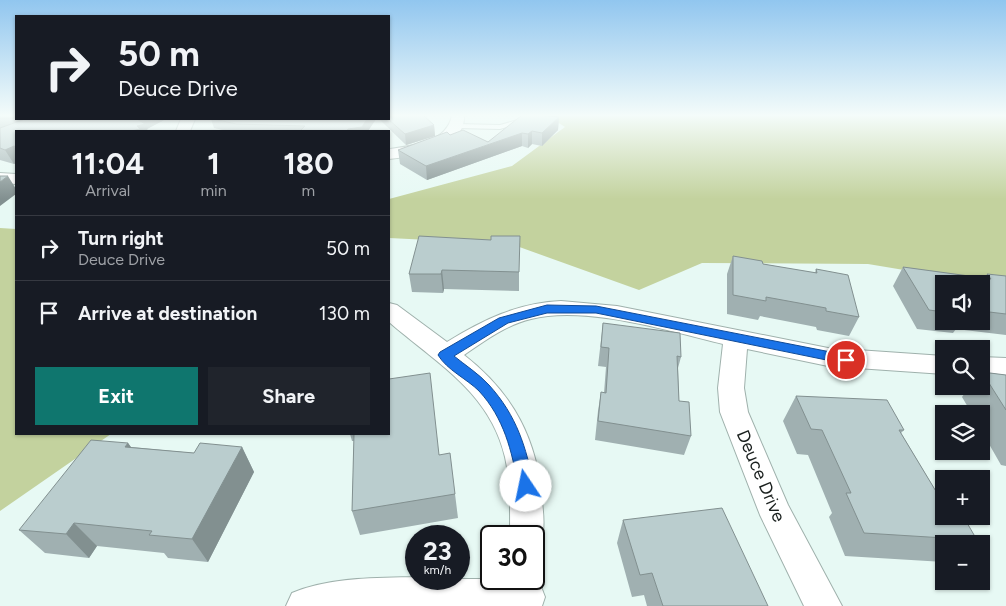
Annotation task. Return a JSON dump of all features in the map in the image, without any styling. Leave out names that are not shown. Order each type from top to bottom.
[{"type":"street","points":[[390,154],[435,143]]},
{"type":"street","points":[[0,178],[15,179]]},
{"type":"street","points":[[445,355],[504,320],[532,311],[563,308],[596,310],[833,358],[872,363],[935,365]]},
{"type":"street","points":[[390,311],[484,388],[508,420],[519,449],[526,486],[527,525]]},
{"type":"street","name":"Deuce Drive","points":[[736,337],[731,388],[734,412],[776,515],[823,606]]},
{"type":"street","points":[[990,366],[1006,367]]},
{"type":"street","points":[[305,606],[373,596],[527,594]]},
{"type":"green space","points":[[543,143],[1006,143],[1006,287],[990,284],[990,275],[935,275],[868,264],[702,263],[639,290],[511,244],[390,238],[390,199],[512,166]]},
{"type":"green space","points":[[0,228],[15,229],[15,435],[110,435],[0,511]]},
{"type":"building","points":[[0,143],[15,143],[15,146],[5,150],[0,148]]},
{"type":"building","points":[[416,143],[492,143],[426,166],[398,150]]},
{"type":"building","points":[[0,176],[8,176],[0,182]]},
{"type":"building","points":[[419,236],[491,240],[491,236],[520,236],[519,272],[442,270],[441,274],[409,274]]},
{"type":"building","points":[[733,256],[762,261],[763,264],[817,273],[816,269],[848,275],[859,317],[826,311],[826,308],[766,297],[766,301],[733,295]]},
{"type":"building","points":[[903,267],[962,275],[935,275],[935,311],[929,310]]},
{"type":"building","points":[[987,274],[1006,276],[1006,314],[990,312],[991,279],[990,275]]},
{"type":"building","points":[[603,323],[680,333],[681,357],[677,356],[679,401],[689,402],[691,436],[598,421],[601,392],[606,393],[609,348],[601,347]]},
{"type":"building","points":[[430,373],[439,455],[450,453],[455,494],[352,511],[354,435],[390,435],[390,379]]},
{"type":"building","points":[[990,373],[1006,375],[1006,410],[990,385]]},
{"type":"building","points":[[796,396],[887,400],[904,430],[899,430],[935,490],[935,525],[968,525],[974,535],[935,535],[935,537],[864,533],[846,493],[851,493],[822,430],[811,429]]},
{"type":"building","points":[[91,440],[128,443],[125,447],[194,453],[200,443],[242,447],[192,539],[149,535],[152,531],[74,523],[66,534],[19,530]]},
{"type":"building","points":[[722,508],[768,606],[663,606],[652,573],[640,575],[623,520]]},
{"type":"route","points":[[526,486],[519,449],[508,420],[484,388],[445,355],[470,338],[504,320],[532,311],[580,308],[651,320],[789,350],[846,360]]}]
